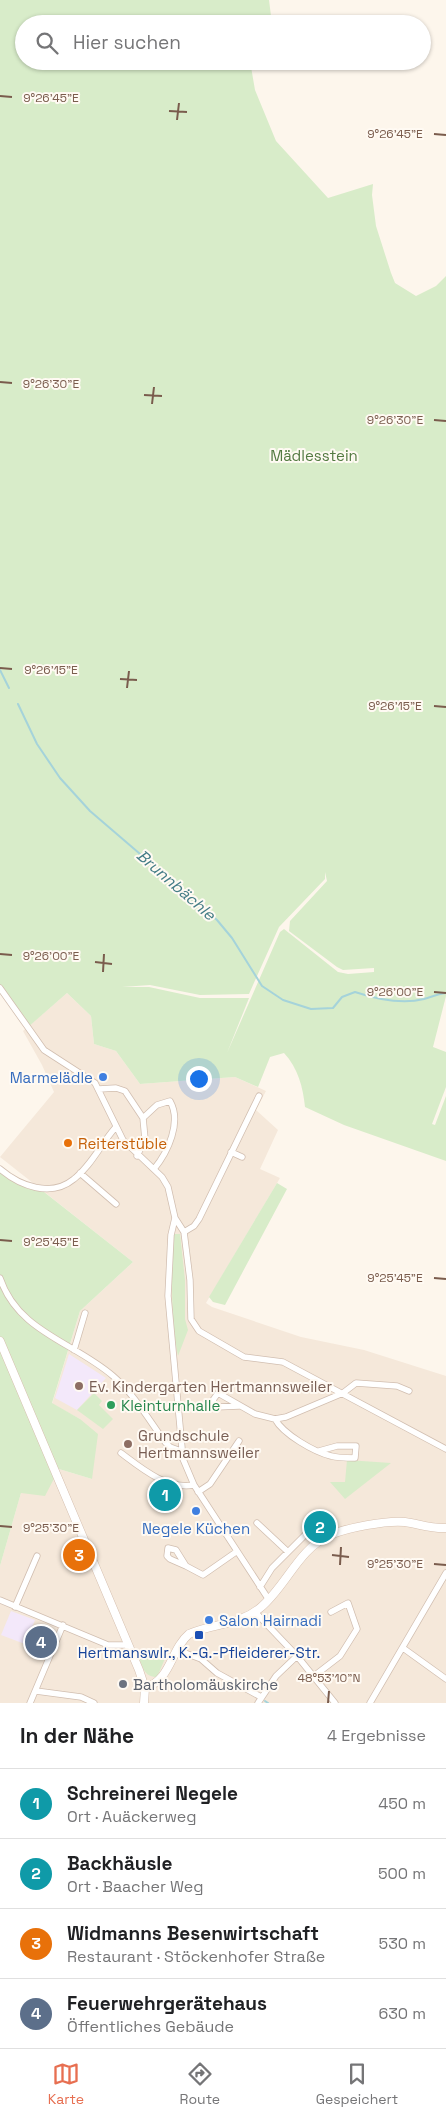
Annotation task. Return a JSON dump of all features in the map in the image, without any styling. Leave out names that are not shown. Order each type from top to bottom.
[{"type":"main road","points":[[0,1341],[128,1645],[145,1688],[144,1703]]},
{"type":"main road","points":[[145,1688],[156,1684],[165,1675],[177,1650],[189,1634],[239,1622],[255,1612],[269,1600],[309,1549],[318,1542],[341,1532],[391,1522],[446,1528]]},
{"type":"street","points":[[0,988],[44,1050],[90,1079],[99,1088],[116,1128],[137,1156],[154,1169],[168,1187],[175,1218],[184,1232],[190,1280],[191,1319],[194,1326],[244,1358],[283,1362],[446,1449]]},
{"type":"street","points":[[99,1088],[116,1088],[125,1091],[142,1118],[145,1139],[137,1156]]},
{"type":"street","points":[[184,1232],[194,1226],[199,1219],[258,1096]]},
{"type":"street","points":[[142,1118],[162,1103],[170,1101],[175,1108],[170,1144],[167,1152],[154,1169]]},
{"type":"street","points":[[0,1169],[18,1182],[39,1188],[58,1188],[80,1173],[116,1128]]},
{"type":"street","points":[[231,1152],[242,1157]]},
{"type":"street","points":[[80,1173],[116,1204]]},
{"type":"street","points":[[175,1218],[171,1234],[168,1296],[180,1420],[181,1450],[185,1467],[194,1486],[269,1600]]},
{"type":"street","points":[[0,1278],[13,1304],[27,1320],[48,1336],[74,1350],[113,1376],[139,1406],[164,1442],[170,1447],[181,1450]]},
{"type":"street","points":[[74,1350],[85,1313]]},
{"type":"street","points":[[240,1406],[263,1417],[275,1419],[286,1417],[343,1394],[356,1384],[397,1386],[410,1391]]},
{"type":"street","points":[[275,1419],[289,1435],[320,1451],[331,1456],[355,1458],[356,1446],[337,1446],[320,1451]]},
{"type":"street","points":[[198,1492],[210,1484],[239,1440]]},
{"type":"street","points":[[121,1452],[151,1475],[187,1487],[194,1486]]},
{"type":"street","points":[[257,1524],[287,1552]]},
{"type":"street","points":[[260,1587],[287,1552],[309,1531],[318,1542]]},
{"type":"street","points":[[186,1566],[203,1575],[236,1552]]},
{"type":"street","points":[[15,1607],[38,1556]]},
{"type":"street","points":[[372,1702],[446,1573]]},
{"type":"street","points":[[0,1600],[108,1645],[128,1645]]},
{"type":"street","points":[[314,1676],[340,1656],[357,1629],[348,1603],[331,1612]]},
{"type":"street","points":[[255,1612],[297,1656],[335,1703]]},
{"type":"street","points":[[30,1703],[63,1626]]},
{"type":"street","points":[[403,1648],[446,1679]]},
{"type":"street","points":[[177,1650],[201,1659],[217,1672],[260,1700],[276,1676],[297,1656]]},
{"type":"street","points":[[36,1691],[81,1697],[94,1703]]},
{"type":"shaded area","points":[[67,993],[91,1016],[94,1044],[116,1051],[140,1084],[235,1077],[266,1091],[256,1110],[278,1130],[260,1169],[280,1178],[206,1303],[212,1307],[301,1337],[364,1350],[446,1376],[446,1703],[0,1703],[0,1566],[21,1493],[59,1469],[92,1479],[80,1419],[52,1404],[80,1311],[133,1262],[0,1157],[54,1092],[42,1065],[23,1031]]},
{"type":"shaded area","name":"Ev. Kindergarten Hertmannsweiler","points":[[69,1354],[106,1378],[77,1410],[55,1398]]},
{"type":"shaded area","points":[[11,1611],[35,1620],[25,1644],[1,1635]]},
{"type":"green space","name":"Mädlesstein","points":[[0,0],[269,0],[271,15],[15,15],[15,70],[252,70],[255,90],[276,141],[328,198],[373,184],[372,195],[376,226],[395,283],[416,296],[436,286],[446,276],[446,996],[433,1047],[446,1052],[446,1087],[432,1124],[435,1125],[446,1096],[446,1161],[344,1125],[305,1107],[299,1078],[293,1065],[284,1053],[270,1057],[258,1087],[235,1077],[140,1084],[116,1051],[94,1044],[91,1016],[67,993],[27,1028],[0,985]],"holes":[[[325,872],[327,881],[290,921],[289,931],[337,967],[343,970],[374,968],[374,972],[348,974],[338,972],[284,929],[280,932],[227,1053],[249,998],[200,998],[149,987],[122,987],[150,985],[200,995],[249,994],[279,927],[325,879]]]},
{"type":"green space","points":[[0,1169],[39,1188],[133,1262],[80,1311],[52,1403],[80,1419],[98,1434],[92,1479],[59,1469],[45,1496],[21,1493],[0,1566]]},
{"type":"green space","points":[[277,1183],[287,1189],[225,1305],[213,1302],[209,1297]]},
{"type":"green space","points":[[173,1234],[180,1234],[185,1280],[185,1319],[188,1330],[178,1356],[173,1310]]},
{"type":"green space","points":[[94,1393],[102,1401],[99,1405],[113,1419],[103,1429],[77,1410]]},
{"type":"green space","points":[[347,1460],[391,1463],[345,1499],[330,1482],[345,1482]]},
{"type":"green space","points":[[167,1654],[157,1677],[147,1673],[138,1657]]},
{"type":"waterway","name":"Brunnbächle","points":[[0,670],[9,688]]},
{"type":"waterway","name":"Brunnbächle","points":[[18,704],[37,744],[60,778],[90,811],[217,920],[232,938],[262,986],[283,1000],[311,1009],[333,1008],[342,997],[355,992],[380,999],[398,1001],[415,1001],[446,993]]},
{"type":"place","name":"Marmelädle","points":[[103,1077]]},
{"type":"place","name":"Reiterstüble","points":[[68,1143]]},
{"type":"place","name":"Ev. Kindergarten Hertmannsweiler","points":[[79,1386]]},
{"type":"place","name":"Kleinturnhalle","points":[[111,1405]]},
{"type":"place","name":"Grundschule Hertmannsweiler","points":[[128,1444]]},
{"type":"place","name":"Schreinerei Negele","points":[[165,1495]]},
{"type":"place","name":"Negele Küchen","points":[[196,1511]]},
{"type":"place","name":"Backhäusle","points":[[320,1527]]},
{"type":"place","name":"Widmanns Besenwirtschaft","points":[[79,1555]]},
{"type":"place","name":"Salon Hairnadi","points":[[209,1620]]},
{"type":"place","name":"Hertmanswlr., K.-G.-Pfleiderer-Str.","points":[[199,1635]]},
{"type":"place","name":"Feuerwehrgerätehaus","points":[[41,1642]]},
{"type":"place","name":"Bartholomäuskirche","points":[[123,1684]]}]
